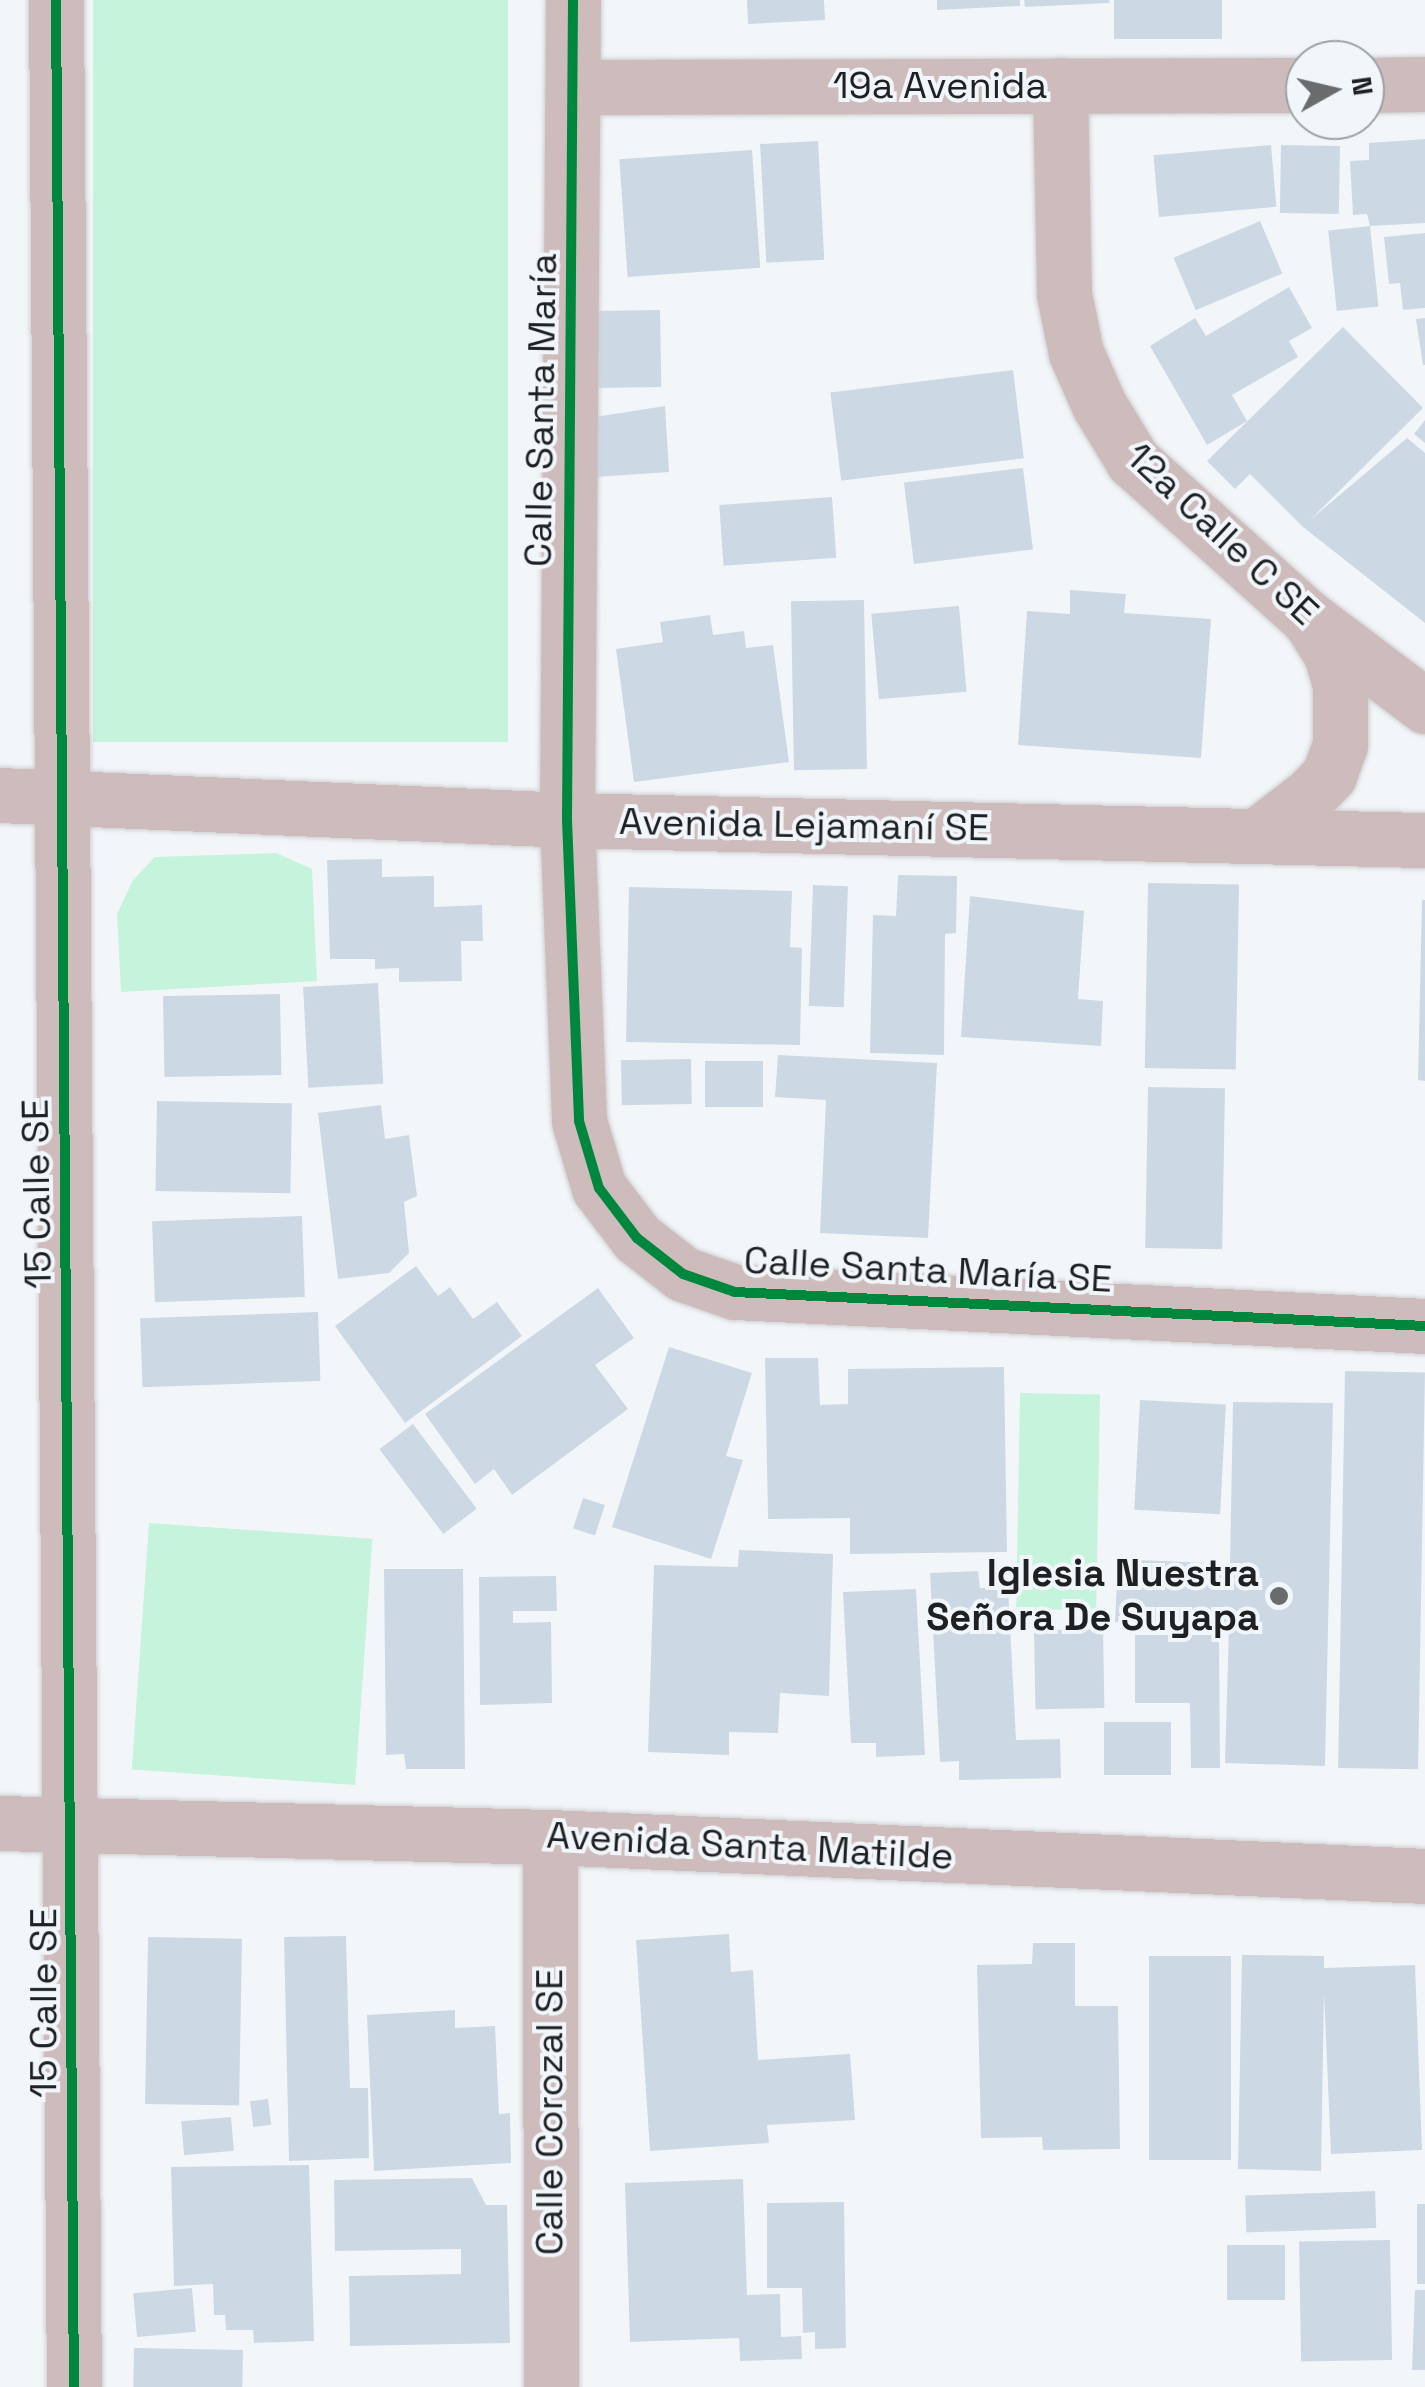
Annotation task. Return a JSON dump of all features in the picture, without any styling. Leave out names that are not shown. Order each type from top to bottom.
[{"type":"street","name":"15 Calle SE","points":[[56,0],[74,1826],[74,2387]]},
{"type":"street","name":"Calle Santa María","points":[[567,820],[574,0]]},
{"type":"street","points":[[1385,84],[1425,84]]},
{"type":"street","name":"12a Calle C SE","points":[[1060,85],[1064,294],[1076,353],[1099,405],[1133,461],[1308,617],[1425,706]]},
{"type":"street","name":"19a Avenida","points":[[575,87],[1285,85]]},
{"type":"street","points":[[1258,835],[1310,796],[1328,775],[1340,745],[1340,685],[1331,654],[1308,617]]},
{"type":"street","name":"Avenida Lejamaní SE","points":[[0,795],[567,820],[1425,840]]},
{"type":"street","name":"Calle Santa María SE","points":[[567,820],[579,1121],[600,1188],[637,1238],[682,1274],[735,1292],[1425,1326]]},
{"type":"street","name":"Avenida Santa Matilde","points":[[0,1823],[550,1837],[1425,1876]]},
{"type":"street","name":"Calle Corozal SE","points":[[550,1837],[551,2387]]},
{"type":"green space","points":[[93,0],[508,0],[508,742],[93,742]]},
{"type":"green space","points":[[276,853],[312,869],[317,981],[121,992],[117,914],[133,880],[155,857]]},
{"type":"green space","points":[[1020,1393],[1100,1394],[1096,1610],[1016,1609]]},
{"type":"green space","points":[[149,1523],[372,1539],[355,1785],[132,1769]]},
{"type":"building","points":[[747,0],[824,0],[825,20],[748,24]]},
{"type":"building","points":[[937,0],[1020,0],[1020,6],[937,10]]},
{"type":"building","points":[[1024,0],[1109,0],[1110,3],[1025,7]]},
{"type":"building","points":[[1114,0],[1222,0],[1222,39],[1114,39]]},
{"type":"building","points":[[1425,139],[1425,223],[1370,226],[1367,214],[1353,215],[1350,161],[1369,160],[1369,143]]},
{"type":"building","points":[[818,141],[824,260],[766,263],[760,144]]},
{"type":"building","points":[[1271,145],[1276,207],[1159,217],[1153,155]]},
{"type":"building","points":[[1281,145],[1340,146],[1339,214],[1280,213]]},
{"type":"building","points":[[752,150],[760,268],[628,277],[619,159]]},
{"type":"building","points":[[1260,221],[1282,273],[1196,310],[1173,258]]},
{"type":"building","points":[[1370,226],[1378,307],[1337,311],[1328,230]]},
{"type":"building","points":[[1425,233],[1425,308],[1403,310],[1400,283],[1389,284],[1384,237]]},
{"type":"building","points":[[1289,287],[1312,328],[1289,341],[1298,357],[1232,395],[1247,421],[1207,445],[1150,346],[1195,318],[1206,336]]},
{"type":"building","points":[[660,310],[661,387],[597,388],[596,311]]},
{"type":"building","points":[[1425,318],[1425,365],[1423,365],[1416,319]]},
{"type":"building","points":[[1343,327],[1423,408],[1310,520],[1407,438],[1425,453],[1425,623],[1303,527],[1250,474],[1235,489],[1207,461]]},
{"type":"building","points":[[1013,370],[1024,458],[841,481],[830,392]]},
{"type":"building","points":[[665,406],[669,472],[596,477],[595,417]]},
{"type":"building","points":[[1425,420],[1425,443],[1414,434]]},
{"type":"building","points":[[1023,468],[1033,549],[914,564],[904,483]]},
{"type":"building","points":[[832,497],[836,558],[724,566],[719,505]]},
{"type":"building","points":[[1070,590],[1126,594],[1124,613],[1211,619],[1201,758],[1018,745],[1027,611],[1070,614]]},
{"type":"building","points":[[864,600],[867,769],[794,770],[791,601]]},
{"type":"building","points":[[959,606],[966,692],[879,699],[871,614]]},
{"type":"building","points":[[710,615],[713,635],[744,631],[746,648],[773,645],[789,762],[634,782],[616,649],[663,642],[660,622]]},
{"type":"building","points":[[382,859],[382,877],[434,876],[434,907],[482,905],[483,941],[461,941],[462,981],[399,982],[399,968],[375,969],[375,959],[330,959],[327,860]]},
{"type":"building","points":[[898,875],[957,876],[956,933],[945,934],[944,1055],[870,1053],[873,915],[896,916]]},
{"type":"building","points":[[1148,883],[1239,885],[1236,1070],[1145,1068]]},
{"type":"building","points":[[813,885],[848,886],[844,1007],[809,1006]]},
{"type":"building","points":[[629,887],[792,891],[790,947],[802,948],[800,1045],[626,1042]]},
{"type":"building","points":[[970,896],[1084,911],[1078,999],[1103,1001],[1101,1046],[961,1037]]},
{"type":"building","points":[[1425,900],[1425,1081],[1418,1080]]},
{"type":"building","points":[[378,983],[383,1084],[308,1088],[303,987]]},
{"type":"building","points":[[280,994],[281,1075],[164,1077],[163,996]]},
{"type":"building","points":[[778,1055],[937,1063],[928,1238],[820,1233],[826,1100],[775,1097]]},
{"type":"building","points":[[691,1059],[692,1104],[622,1105],[621,1060]]},
{"type":"building","points":[[705,1061],[763,1061],[763,1107],[705,1107]]},
{"type":"building","points":[[1148,1087],[1225,1088],[1222,1249],[1145,1248]]},
{"type":"building","points":[[157,1101],[292,1103],[290,1193],[155,1191]]},
{"type":"building","points":[[381,1105],[385,1139],[409,1135],[417,1196],[404,1202],[409,1253],[389,1273],[338,1279],[318,1113]]},
{"type":"building","points":[[302,1216],[305,1297],[155,1302],[152,1221]]},
{"type":"building","points":[[416,1266],[438,1296],[450,1287],[473,1319],[497,1302],[522,1336],[405,1423],[335,1326]]},
{"type":"building","points":[[598,1288],[634,1338],[595,1365],[628,1409],[512,1495],[494,1469],[475,1484],[425,1414]]},
{"type":"building","points":[[318,1312],[320,1381],[143,1387],[140,1318]]},
{"type":"building","points":[[669,1347],[752,1373],[726,1456],[743,1460],[711,1559],[612,1527]]},
{"type":"building","points":[[765,1358],[818,1358],[820,1405],[848,1404],[848,1369],[1004,1367],[1007,1552],[850,1554],[850,1518],[768,1519]]},
{"type":"building","points":[[1345,1371],[1425,1372],[1418,1769],[1338,1768]]},
{"type":"building","points":[[1140,1400],[1226,1405],[1220,1514],[1134,1510]]},
{"type":"building","name":"Iglesia Nuestra Señora De Suyapa","points":[[1233,1402],[1333,1403],[1325,1766],[1225,1763],[1229,1627],[1115,1622],[1118,1559],[1230,1564]]},
{"type":"building","points":[[413,1424],[477,1509],[443,1534],[379,1449]]},
{"type":"building","points":[[583,1498],[605,1505],[595,1536],[573,1528]]},
{"type":"building","points":[[739,1550],[833,1554],[829,1696],[780,1693],[778,1733],[729,1732],[729,1755],[648,1752],[654,1565],[738,1567]]},
{"type":"building","points":[[384,1569],[463,1569],[465,1769],[406,1769],[404,1754],[386,1755]]},
{"type":"building","points":[[978,1571],[980,1588],[1008,1587],[1016,1740],[1060,1739],[1061,1778],[959,1780],[959,1761],[940,1762],[930,1573]]},
{"type":"building","points":[[556,1576],[557,1611],[513,1611],[513,1623],[551,1622],[552,1703],[480,1705],[479,1577]]},
{"type":"building","points":[[916,1589],[925,1755],[876,1757],[876,1743],[851,1743],[843,1592]]},
{"type":"building","points":[[1103,1629],[1104,1708],[1035,1709],[1034,1630]]},
{"type":"building","points":[[1135,1635],[1219,1635],[1220,1768],[1191,1768],[1190,1703],[1135,1703]]},
{"type":"building","points":[[1104,1722],[1171,1722],[1171,1775],[1104,1775]]},
{"type":"building","points":[[729,1934],[731,1972],[753,1970],[758,2060],[850,2054],[855,2120],[767,2125],[769,2143],[650,2151],[636,1940]]},
{"type":"building","points":[[346,1936],[350,2088],[368,2088],[369,2158],[289,2161],[284,1937]]},
{"type":"building","points":[[148,1937],[242,1939],[239,2106],[145,2104]]},
{"type":"building","points":[[1033,1943],[1075,1943],[1075,2006],[1118,2006],[1120,2149],[1043,2150],[1042,2137],[981,2138],[977,1965],[1032,1964]]},
{"type":"building","points":[[1242,1955],[1324,1956],[1324,1968],[1415,1965],[1422,2150],[1331,2154],[1324,1993],[1321,2171],[1238,2169]]},
{"type":"building","points":[[1149,1956],[1231,1956],[1231,2160],[1149,2160]]},
{"type":"building","points":[[455,2010],[455,2028],[495,2026],[499,2114],[510,2113],[511,2163],[374,2171],[367,2015]]},
{"type":"building","points":[[268,2099],[271,2125],[253,2127],[250,2101]]},
{"type":"building","points":[[231,2117],[234,2151],[184,2155],[181,2121]]},
{"type":"building","points":[[309,2165],[314,2341],[254,2343],[253,2330],[226,2330],[225,2315],[214,2315],[213,2284],[174,2286],[171,2167]]},
{"type":"building","points":[[472,2178],[486,2205],[507,2205],[510,2343],[350,2346],[349,2276],[461,2274],[461,2249],[335,2251],[334,2180]]},
{"type":"building","points":[[743,2179],[747,2295],[780,2294],[781,2337],[801,2336],[802,2359],[740,2361],[739,2338],[630,2342],[625,2183]]},
{"type":"building","points":[[1375,2191],[1376,2228],[1246,2233],[1245,2196]]},
{"type":"building","points":[[844,2202],[846,2348],[815,2349],[815,2332],[803,2333],[802,2288],[767,2288],[767,2203]]},
{"type":"building","points":[[1417,2204],[1425,2204],[1425,2284],[1417,2284]]},
{"type":"building","points":[[1390,2240],[1392,2360],[1301,2362],[1299,2242]]},
{"type":"building","points":[[1227,2245],[1285,2245],[1285,2300],[1227,2300]]},
{"type":"building","points":[[192,2288],[196,2332],[137,2337],[133,2293]]},
{"type":"building","points":[[1415,2290],[1425,2290],[1425,2370],[1412,2370]]},
{"type":"building","points":[[134,2348],[243,2350],[242,2387],[133,2387]]},
{"type":"cycle path","points":[[56,0],[74,2387]]},
{"type":"cycle path","points":[[573,0],[567,820],[579,1121],[599,1188],[637,1238],[683,1274],[735,1292],[1425,1326]]},
{"type":"place","name":"Iglesia Nuestra Señora De Suyapa","points":[[1279,1596]]}]
